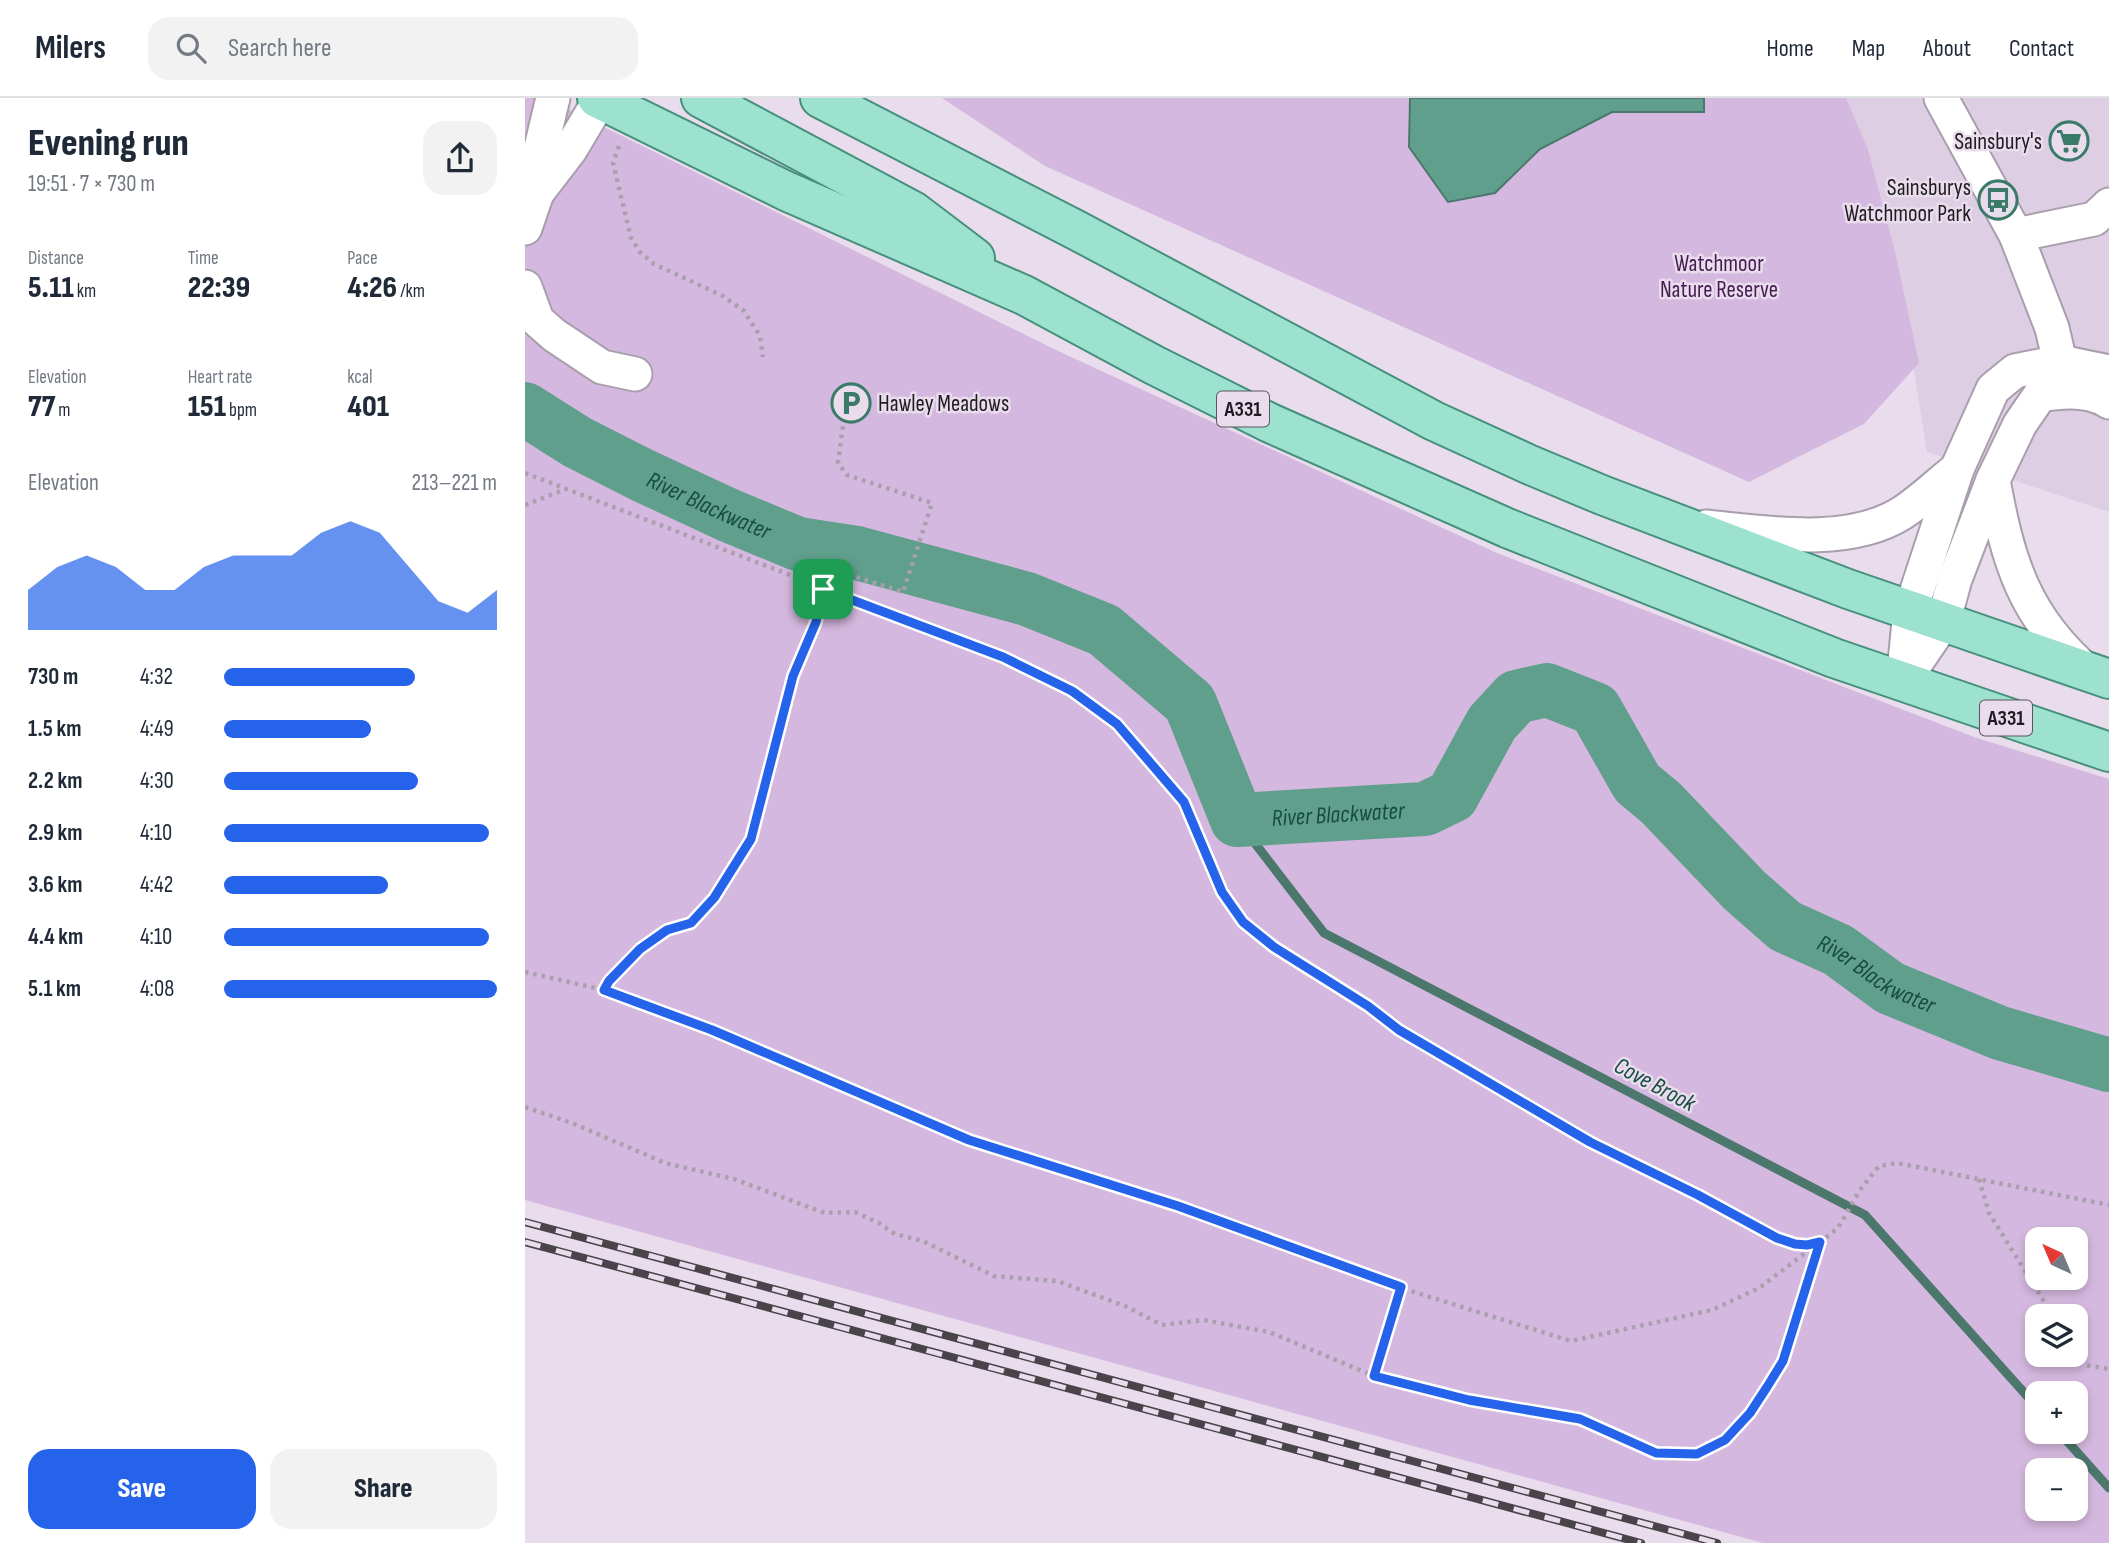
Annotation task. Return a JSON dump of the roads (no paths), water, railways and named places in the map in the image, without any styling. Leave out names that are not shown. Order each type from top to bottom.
[{"type":"main road","name":"A331","points":[[599,98],[786,191],[1024,295],[1270,423],[1507,528],[1821,653],[2109,752]]},
{"type":"main road","name":"A331","points":[[701,98],[913,211],[1024,295]]},
{"type":"main road","points":[[836,103],[1434,421],[1577,484],[1683,525],[1926,617],[2099,676]]},
{"type":"street","points":[[525,228],[537,193],[541,148],[553,98]]},
{"type":"street","points":[[537,193],[569,150],[599,98]]},
{"type":"street","points":[[1941,98],[2016,235],[2052,328],[2061,377]]},
{"type":"street","points":[[2016,235],[2094,219],[2109,205]]},
{"type":"street","points":[[525,287],[537,320],[554,335],[602,367],[635,374]]},
{"type":"street","points":[[1903,682],[1926,617],[1957,469],[1993,389],[2015,372],[2061,377],[2109,372]]},
{"type":"street","points":[[2061,377],[2109,402]]},
{"type":"street","points":[[1926,617],[1955,579],[1993,480],[2020,424],[2041,396],[2061,377]]},
{"type":"street","points":[[1683,525],[1791,535],[1851,531],[1901,514],[1957,469]]},
{"type":"street","points":[[1993,480],[2003,534],[2021,586],[2045,626],[2065,652],[2099,676]]},
{"type":"waterway","name":"River Blackwater","points":[[525,409],[577,442],[642,475],[798,544],[857,553],[1027,599],[1104,630],[1190,703],[1237,820],[1425,809],[1452,796],[1492,723],[1516,697],[1547,690],[1595,709],[1637,783],[1661,803],[1744,890],[1785,926],[1838,950],[1890,988],[2000,1033],[2109,1065]]},
{"type":"waterway","name":"Cove Brook","points":[[1237,820],[1324,933],[1865,1215],[2025,1394]]},
{"type":"waterway","name":"Cove Brook","points":[[2070,1444],[2109,1488]]},
{"type":"railway","points":[[525,1222],[1717,1543]]},
{"type":"railway","points":[[525,1242],[1641,1543]]},
{"type":"place","name":"Sainsbury's","points":[[2069,141]]},
{"type":"place","name":"Sainsburys Watchmoor Park","points":[[1998,200]]},
{"type":"place","name":"Hawley Meadows","points":[[851,403]]},
{"type":"park label","name":"Watchmoor Nature Reserve","points":[[1719,276]]}]
